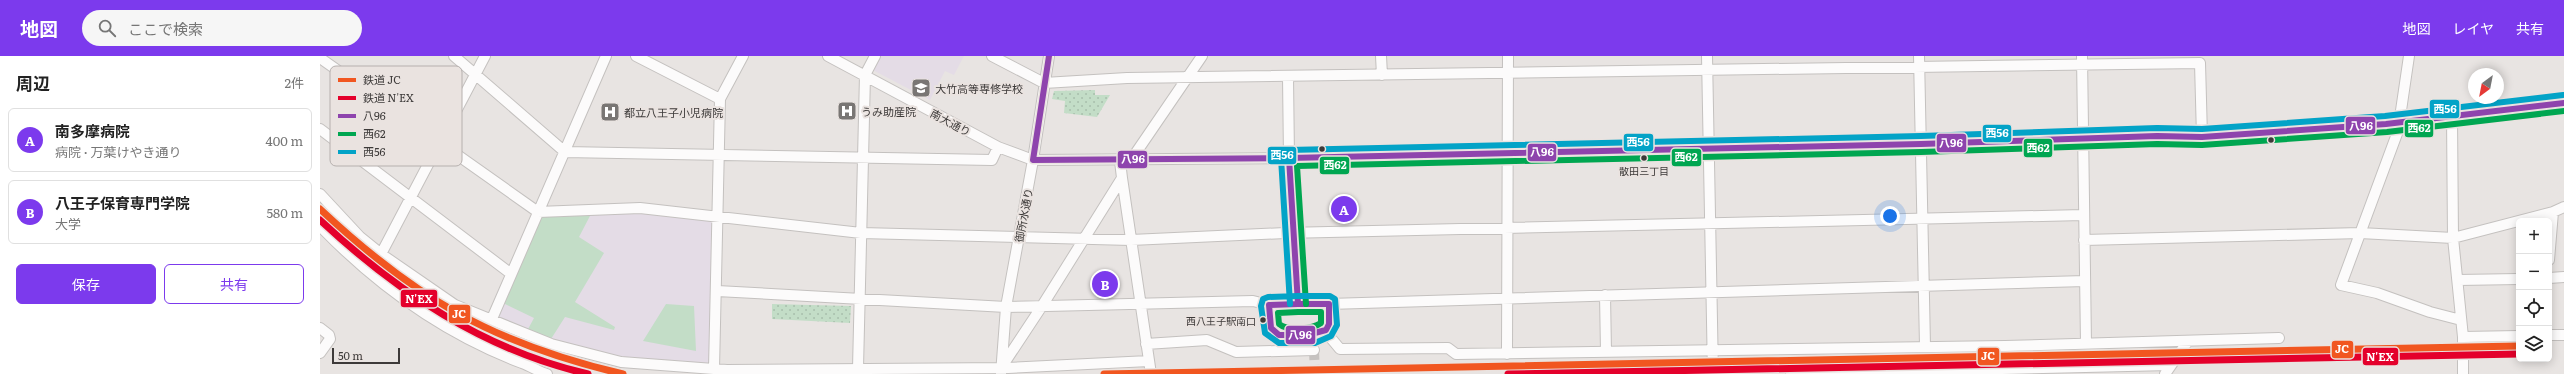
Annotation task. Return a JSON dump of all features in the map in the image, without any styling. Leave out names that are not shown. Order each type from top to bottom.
[{"type":"street","points":[[454,56],[565,152],[720,154],[863,159],[992,160],[998,147]]},
{"type":"street","points":[[462,99],[485,56]]},
{"type":"street","points":[[491,321],[510,273],[565,152],[606,56]]},
{"type":"street","points":[[636,56],[720,99]]},
{"type":"street","points":[[714,369],[717,291],[720,99],[743,56]]},
{"type":"street","name":"南大通り","points":[[828,56],[998,147],[1033,160],[1120,161],[1289,158],[1708,147],[1921,144],[2082,138],[2202,137],[2293,132],[2400,123],[2564,103]]},
{"type":"street","points":[[858,368],[865,75],[875,56]]},
{"type":"street","points":[[992,56],[1044,83],[1127,78],[1186,79],[1508,72],[1919,67],[2082,60],[2200,63],[2202,137]]},
{"type":"street","name":"御所水通り","points":[[1001,371],[1006,307],[1033,160],[1049,56]]},
{"type":"street","points":[[1131,160],[1202,56]]},
{"type":"street","points":[[1381,56],[1382,75]]},
{"type":"street","points":[[1507,354],[1509,152],[1508,56]]},
{"type":"street","points":[[1707,56],[1713,374]]},
{"type":"street","points":[[1919,56],[1925,346]]},
{"type":"street","points":[[2409,56],[2400,123],[2340,286],[2377,293],[2430,312],[2461,320]]},
{"type":"street","points":[[320,58],[331,66]]},
{"type":"street","points":[[2082,60],[2086,344]]},
{"type":"street","points":[[1288,77],[1289,158],[1298,304]]},
{"type":"street","points":[[2452,117],[2453,238],[2463,337],[2462,374]]},
{"type":"street","points":[[320,129],[330,137]]},
{"type":"street","points":[[462,160],[538,212],[640,208],[861,233],[1131,240],[1294,233],[2083,215]]},
{"type":"street","points":[[1120,161],[1151,374]]},
{"type":"street","points":[[369,166],[510,273]]},
{"type":"street","points":[[381,254],[428,166]]},
{"type":"street","points":[[1001,371],[1122,178]]},
{"type":"street","points":[[320,194],[360,237],[381,254],[455,305],[491,321],[551,344],[621,362],[714,369],[858,368],[1001,371],[1149,361]]},
{"type":"street","points":[[2084,240],[2360,233],[2453,238],[2553,212],[2564,207]]},
{"type":"street","points":[[2550,254],[2553,212]]},
{"type":"street","points":[[320,226],[367,271],[413,305],[466,338],[547,374]]},
{"type":"street","points":[[2552,278],[2564,277]]},
{"type":"street","points":[[2458,280],[2516,278]]},
{"type":"street","points":[[717,291],[1006,307],[1253,301],[1270,305],[1329,304],[2085,281]]},
{"type":"street","points":[[1604,296],[1606,352]]},
{"type":"street","points":[[1270,305],[1271,328],[1279,335],[1318,334],[1325,331],[1329,326],[1329,304]]},
{"type":"street","points":[[320,328],[330,335],[330,339],[320,353]]},
{"type":"street","points":[[1325,331],[1340,349],[1448,348],[1456,354],[1713,352],[1925,346],[2086,344],[2279,338]]},
{"type":"street","points":[[2552,335],[2564,335]]},
{"type":"street","points":[[2463,337],[2516,336]]},
{"type":"street","points":[[1146,344],[1207,340],[1236,352],[1314,350]]},
{"type":"street","points":[[2165,374],[2188,341]]},
{"type":"street","points":[[1791,374],[1927,372],[2170,365]]},
{"type":"shaded area","name":"大竹高等専修学校","points":[[875,56],[964,56],[954,75],[945,71],[930,100],[869,68]]},
{"type":"shaded area","points":[[640,212],[709,220],[713,224],[712,362],[708,366],[625,357],[595,351],[544,337],[497,318],[541,217]]},
{"type":"green space","points":[[1095,90],[1095,95],[1110,95],[1097,117],[1064,113],[1065,101],[1052,99],[1054,91]]},
{"type":"green space","points":[[591,214],[579,237],[604,253],[575,302],[615,327],[614,330],[565,317],[551,339],[527,331],[534,318],[503,303],[541,217]]},
{"type":"green space","points":[[666,304],[694,306],[696,351],[643,341]]},
{"type":"green space","points":[[772,304],[851,306],[850,323],[772,319]]},
{"type":"tunnel","points":[[1314,350],[1315,374]]},
{"type":"rail line","name":"JC","points":[[320,209],[355,241],[390,269],[424,293],[459,314],[496,332],[535,348],[577,362],[623,374]]},
{"type":"rail line","name":"N'EX","points":[[320,220],[380,271],[411,294],[444,315],[478,334],[513,350],[588,374]]},
{"type":"rail line","name":"JC","points":[[1104,374],[2516,346]]},
{"type":"rail line","name":"N'EX","points":[[1508,374],[2516,354]]},
{"type":"transit line","name":"八96","points":[[1049,56],[1033,160],[1289,158],[1921,144],[2157,136],[2202,137],[2386,124],[2564,103]]},
{"type":"transit line","name":"西56","points":[[1290,304],[1281,158],[1283,153],[1288,150],[1921,136],[2157,128],[2202,129],[2385,116],[2563,95]]},
{"type":"transit line","name":"西62","points":[[1306,304],[1297,166],[1921,152],[2157,144],[2202,145],[2387,132],[2564,111]]},
{"type":"transit line","name":"八96","points":[[1289,158],[1298,304]]},
{"type":"transit line","name":"西56","points":[[1298,296],[1330,296],[1335,299],[1337,325],[1331,336],[1315,343],[1279,343],[1265,333],[1261,306],[1263,299],[1268,297],[1298,296]]},
{"type":"transit line","name":"八96","points":[[1298,304],[1329,304],[1329,324],[1326,330],[1307,335],[1279,335],[1271,328],[1269,305],[1298,304]]},
{"type":"transit line","name":"西62","points":[[1298,312],[1321,312],[1321,323],[1306,328],[1288,328],[1279,324],[1278,313],[1298,312]]},
{"type":"place","name":"大竹高等専修学校","points":[[921,88]]},
{"type":"place","name":"うみ助産院","points":[[847,111]]},
{"type":"place","name":"都立八王子小児病院","points":[[610,112]]},
{"type":"place","name":"散田三丁目","points":[[1644,158]]},
{"type":"place","name":"南多摩病院","points":[[1344,209]]},
{"type":"place","name":"八王子保育専門学院","points":[[1105,284]]},
{"type":"place","name":"西八王子駅南口","points":[[1263,320]]}]
